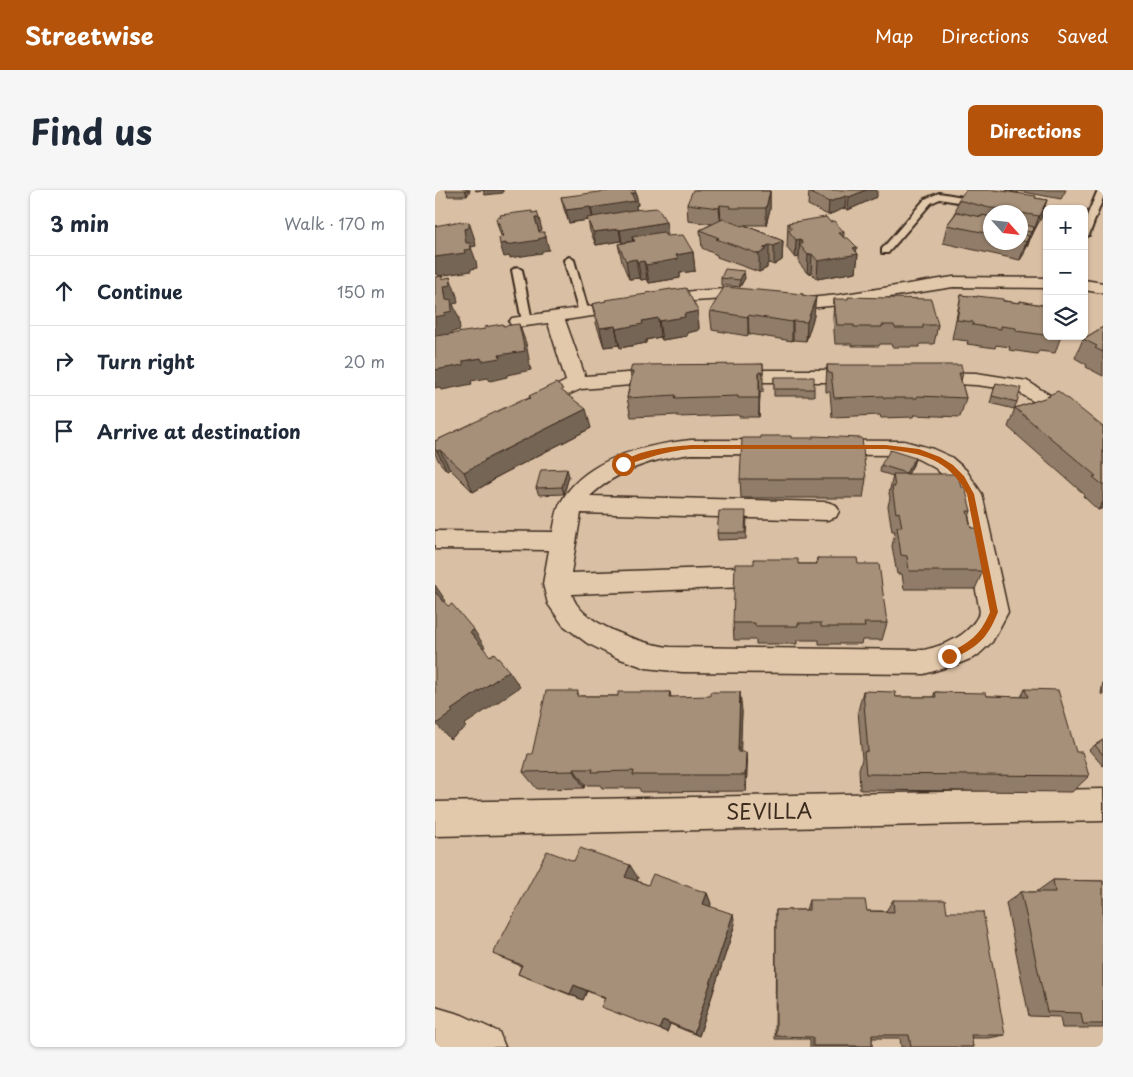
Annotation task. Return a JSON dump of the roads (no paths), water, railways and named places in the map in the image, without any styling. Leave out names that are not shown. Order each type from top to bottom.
[{"type":"street","points":[[522,322],[693,296],[726,294],[798,304],[839,300],[953,282],[1043,283]]},
{"type":"street","points":[[1088,286],[1103,288]]},
{"type":"street","points":[[555,318],[577,383]]},
{"type":"street","points":[[509,416],[577,383],[649,376],[878,377]]},
{"type":"street","points":[[907,377],[976,379],[1020,385],[1056,407],[1103,445]]},
{"type":"street","points":[[886,447],[919,451],[950,467],[961,478],[970,494],[994,612],[988,627],[974,644],[949,656],[924,662],[683,660],[659,658],[634,652],[584,626],[565,609],[556,584],[563,541],[572,504],[601,473],[645,455],[669,449],[886,447]]},
{"type":"street","points":[[572,504],[827,511]]},
{"type":"street","points":[[435,540],[563,541]]},
{"type":"street","points":[[556,584],[798,575]]},
{"type":"street","name":"SEVILLA","points":[[435,819],[1103,805]]},
{"type":"street","points":[[435,1027],[462,1035],[484,1047]]},
{"type":"lane","points":[[1089,223],[1102,190]]},
{"type":"lane","points":[[885,251],[928,201],[939,196],[991,204]]},
{"type":"lane","points":[[569,260],[584,313]]},
{"type":"lane","points":[[517,270],[522,322]]}]
